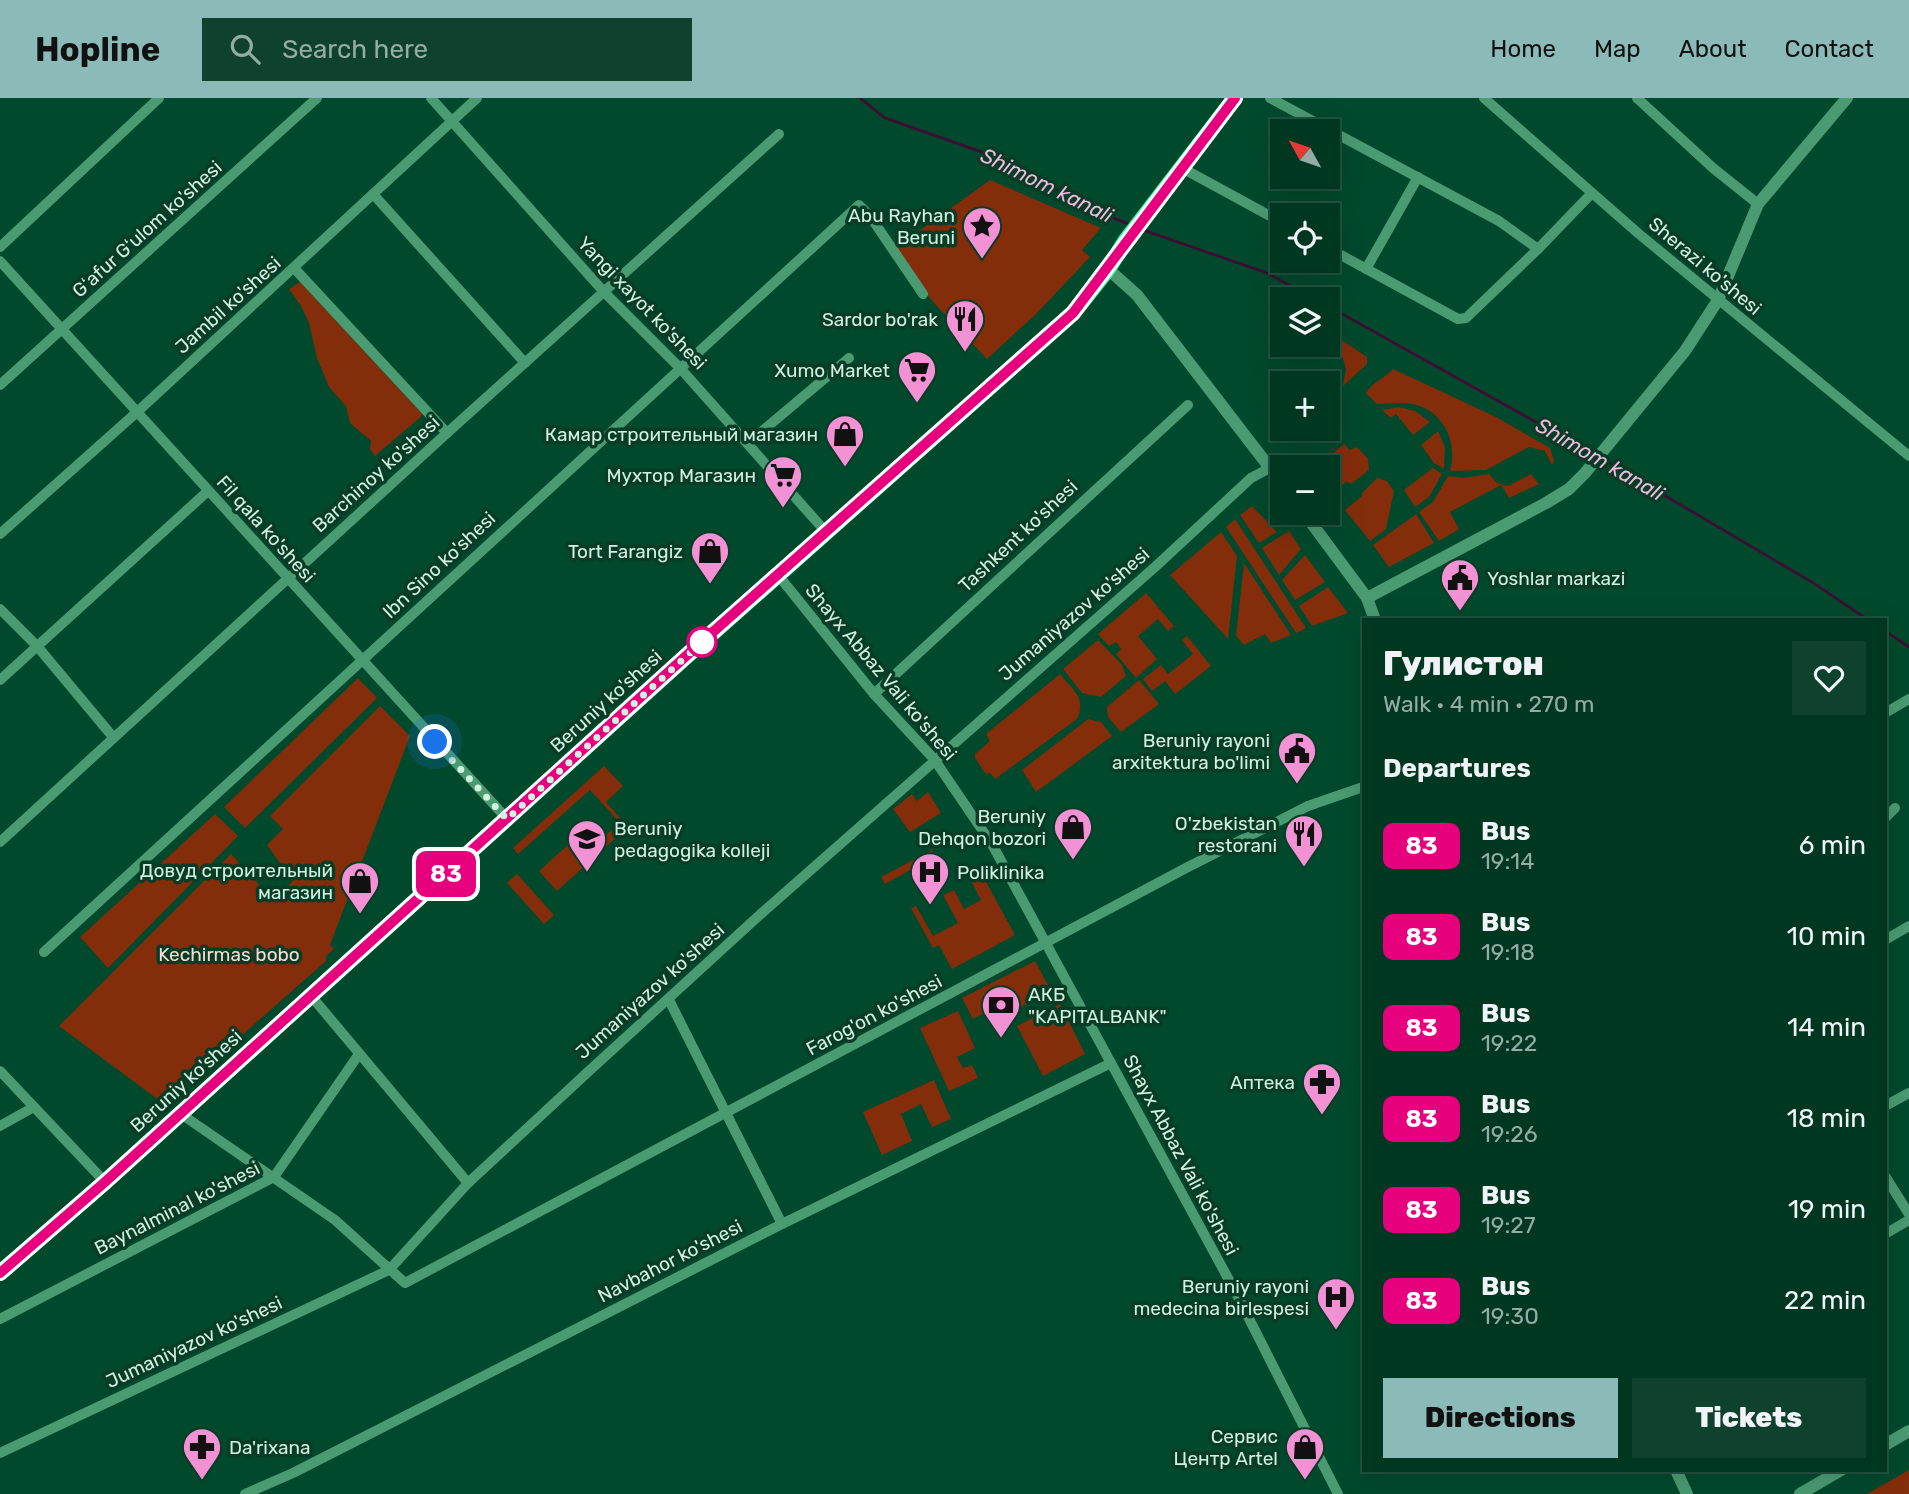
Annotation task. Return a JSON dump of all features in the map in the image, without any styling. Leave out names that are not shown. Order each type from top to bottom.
[{"type":"main road","name":"Beruniy ko'shesi","points":[[0,1273],[312,997],[778,575],[1073,313],[1235,98]]},
{"type":"street","points":[[0,247],[159,98]]},
{"type":"street","name":"Gʻafur Gʻulom ko'shesi","points":[[0,386],[317,98]]},
{"type":"street","name":"Yangi xayot ko'shesi","points":[[431,98],[604,292],[681,368],[826,532]]},
{"type":"street","name":"Jambil ko'shesi","points":[[0,534],[136,413],[477,98]]},
{"type":"street","points":[[1270,98],[1499,220],[1538,249]]},
{"type":"street","name":"Sherazi ko'shesi","points":[[1484,98],[1718,300],[1909,456]]},
{"type":"street","points":[[1637,98],[1713,168],[1758,204]]},
{"type":"street","points":[[1367,598],[1546,503],[1569,488],[1589,468],[1685,351],[1718,300],[1758,204],[1847,98]]},
{"type":"street","name":"Barchinoy ko'shesi","points":[[0,842],[779,134]]},
{"type":"street","points":[[1182,168],[1270,216]]},
{"type":"street","points":[[1367,269],[1418,177]]},
{"type":"street","points":[[1340,254],[1458,319],[1466,318],[1592,193]]},
{"type":"street","points":[[373,194],[525,363]]},
{"type":"street","name":"Ibn Sino ko'shesi","points":[[44,952],[859,205],[870,215],[923,294]]},
{"type":"street","name":"Fil qala ko'shesi","points":[[0,261],[507,819]]},
{"type":"street","points":[[294,268],[447,433]]},
{"type":"street","points":[[1108,268],[1137,295],[1270,468]]},
{"type":"street","points":[[748,443],[849,358]]},
{"type":"street","name":"Tashkent ko'shesi","points":[[874,694],[1188,405]]},
{"type":"street","name":"Jumaniyazov ko'shesi","points":[[0,1453],[389,1270],[468,1183],[763,912],[1155,567],[1251,478],[1270,468]]},
{"type":"street","points":[[0,680],[208,491]]},
{"type":"street","points":[[1313,525],[1367,598],[1374,618]]},
{"type":"street","name":"Shayx Abbaz Vali ko'shesi","points":[[778,575],[874,694],[934,759],[993,846],[1235,1291],[1338,1494]]},
{"type":"street","points":[[0,609],[37,646],[113,737]]},
{"type":"street","points":[[1887,712],[1909,699]]},
{"type":"street","name":"Farog'on ko'shesi","points":[[389,1270],[405,1283],[1186,868],[1307,806],[1362,787]]},
{"type":"street","points":[[1887,816],[1895,807]]},
{"type":"street","points":[[1887,939],[1909,926]]},
{"type":"street","points":[[312,997],[468,1183]]},
{"type":"street","points":[[669,1000],[782,1224]]},
{"type":"street","name":"Baynalminal ko'shesi","points":[[0,1319],[274,1177],[359,1054]]},
{"type":"street","name":"Navbahor ko'shesi","points":[[245,1494],[293,1473],[782,1224],[1111,1063]]},
{"type":"street","points":[[0,1071],[105,1182]]},
{"type":"street","points":[[1887,1106],[1909,1093]]},
{"type":"street","points":[[0,1126],[34,1107]]},
{"type":"street","points":[[181,1114],[335,1220],[389,1270]]},
{"type":"street","points":[[1887,1179],[1909,1214]]},
{"type":"street","points":[[1887,1233],[1909,1220]]},
{"type":"street","points":[[1887,1444],[1909,1431]]},
{"type":"street","points":[[1677,1472],[1687,1494]]},
{"type":"street","points":[[1800,1494],[1838,1472]]},
{"type":"green space","points":[[990,180],[1101,228],[1082,250],[1090,257],[1037,313],[987,359],[932,301],[894,249]]},
{"type":"green space","points":[[300,282],[423,415],[375,456],[370,449],[371,441],[350,423],[346,406],[329,387],[317,358],[309,323],[289,289]]},
{"type":"green space","points":[[1343,341],[1367,357],[1367,364],[1343,386],[1346,369],[1340,345]]},
{"type":"green space","points":[[1393,369],[1496,417],[1550,448],[1554,461],[1552,465],[1545,451],[1529,447],[1486,470],[1450,471],[1452,447],[1444,426],[1437,417],[1417,405],[1377,404],[1366,393]]},
{"type":"green space","points":[[1399,407],[1415,411],[1430,422],[1413,435],[1396,414],[1391,418],[1382,410]]},
{"type":"green space","points":[[1438,431],[1445,447],[1444,469],[1434,463],[1421,445]]},
{"type":"green space","points":[[1344,444],[1350,450],[1357,447],[1368,459],[1369,470],[1351,484],[1347,481],[1340,487],[1340,455],[1331,455]]},
{"type":"green space","points":[[1433,468],[1442,474],[1429,497],[1415,507],[1404,490]]},
{"type":"green space","points":[[1489,474],[1497,483],[1508,486],[1531,474],[1539,484],[1509,498],[1501,485],[1450,512],[1459,529],[1439,541],[1419,512],[1433,502],[1448,476],[1464,478]]},
{"type":"green space","points":[[1377,478],[1387,481],[1394,491],[1386,529],[1370,541],[1345,510],[1362,496]]},
{"type":"green space","points":[[1252,506],[1277,532],[1259,543],[1240,515]]},
{"type":"green space","points":[[1416,514],[1434,543],[1389,567],[1373,545]]},
{"type":"green space","points":[[1235,519],[1306,628],[1296,633],[1226,527]]},
{"type":"green space","points":[[1289,531],[1301,549],[1279,575],[1262,548]]},
{"type":"green space","points":[[1221,532],[1237,556],[1228,639],[1170,575]]},
{"type":"green space","points":[[1305,555],[1325,582],[1295,600],[1282,580]]},
{"type":"green space","points":[[1244,563],[1291,635],[1271,643],[1265,634],[1244,645],[1236,636]]},
{"type":"green space","points":[[1328,587],[1348,613],[1312,626],[1299,606]]},
{"type":"green space","points":[[1146,593],[1174,626],[1168,631],[1158,619],[1138,636],[1157,659],[1136,678],[1116,654],[1121,649],[1116,642],[1109,646],[1098,634]]},
{"type":"green space","points":[[1187,636],[1211,666],[1175,694],[1165,681],[1152,691],[1143,679],[1161,665],[1168,674],[1193,654],[1182,640]]},
{"type":"green space","points":[[1098,640],[1122,665],[1126,676],[1101,697],[1082,693],[1063,669]]},
{"type":"green space","points":[[1060,674],[1079,699],[1080,712],[1077,719],[995,779],[990,773],[986,774],[975,754],[990,741],[986,734]]},
{"type":"green space","points":[[358,678],[377,698],[245,828],[224,807]]},
{"type":"green space","points":[[1139,680],[1159,704],[1121,732],[1108,717],[1107,707]]},
{"type":"green space","name":"Kechirmas bobo","points":[[380,706],[410,736],[330,945],[334,949],[326,956],[326,961],[164,1104],[59,1026],[231,854],[273,900],[293,881],[267,845],[283,829],[270,816]]},
{"type":"green space","points":[[1088,719],[1101,722],[1112,736],[1036,792],[1022,770]]},
{"type":"green space","points":[[604,766],[623,786],[606,802],[628,827],[557,891],[539,871],[579,835],[591,848],[620,823],[590,790],[518,854],[513,848]]},
{"type":"green space","points":[[928,792],[941,813],[910,832],[893,809],[912,794],[917,801]]},
{"type":"green space","points":[[215,814],[238,836],[108,968],[80,937]]},
{"type":"green space","points":[[932,850],[942,868],[931,874],[925,862],[885,884],[881,877]]},
{"type":"green space","points":[[979,869],[1015,935],[952,969],[939,945],[933,948],[911,908],[916,906],[933,936],[958,923],[943,895],[954,890],[964,909],[981,900],[968,875]]},
{"type":"green space","points":[[517,874],[554,915],[544,924],[507,883]]},
{"type":"green space","points":[[1035,961],[1048,985],[1038,991],[1040,997],[1007,1014],[1001,1004],[973,1019],[962,998]]},
{"type":"green space","points":[[1060,1004],[1085,1054],[1043,1076],[1017,1026]]},
{"type":"green space","points":[[958,1011],[975,1048],[957,1057],[963,1068],[972,1065],[978,1078],[949,1091],[920,1028]]},
{"type":"green space","points":[[934,1080],[951,1119],[932,1127],[921,1104],[901,1114],[912,1141],[882,1155],[863,1112]]},
{"type":"green space","points":[[1909,1470],[1909,1494],[1867,1494]]},
{"type":"waterway","name":"Shimom kanali","points":[[860,98],[885,118],[996,157],[1096,211],[1131,225]]},
{"type":"waterway","name":"Shimom kanali","points":[[1143,230],[1267,273],[1293,287]]},
{"type":"waterway","name":"Shimom kanali","points":[[1340,313],[1595,455]]},
{"type":"waterway","name":"Shimom kanali","points":[[1601,458],[1815,584],[1865,618]]},
{"type":"waterway","name":"Shimom kanali","points":[[1887,632],[1909,647]]},
{"type":"bus line","name":"83","points":[[0,1273],[293,1014],[696,647],[1073,313],[1235,98]]},
{"type":"place","name":"Abu Rayhan Beruni","points":[[982,260]]},
{"type":"place","name":"Sardor bo'rak","points":[[965,353]]},
{"type":"place","name":"Xumo Market","points":[[917,404]]},
{"type":"place","name":"Камар строительный магазин","points":[[845,468]]},
{"type":"place","name":"Мухтор Магазин","points":[[783,509]]},
{"type":"place","name":"Tort Farangiz","points":[[710,585]]},
{"type":"place","name":"Yoshlar markazi","points":[[1460,612]]},
{"type":"place","name":"Beruniy rayoni arxitektura bo'limi","points":[[1297,785]]},
{"type":"place","name":"Beruniy Dehqon bozori","points":[[1073,861]]},
{"type":"place","name":"O'zbekistan restorani","points":[[1304,868]]},
{"type":"place","name":"Beruniy pedagogika kolleji","points":[[587,873]]},
{"type":"place","name":"Poliklinika","points":[[930,906]]},
{"type":"place","name":"Довуд строительный магазин","points":[[360,915]]},
{"type":"place","name":"АКБ \"KAPITALBANK\"","points":[[1001,1039]]},
{"type":"place","name":"Аптека","points":[[1322,1116]]},
{"type":"place","name":"Beruniy rayoni medecina birlespesi","points":[[1336,1331]]},
{"type":"place","name":"Da'rixana","points":[[202,1481]]},
{"type":"place","name":"Сервис Центр Artel","points":[[1305,1481]]},
{"type":"route","points":[[435,742],[507,819],[702,642]]}]
